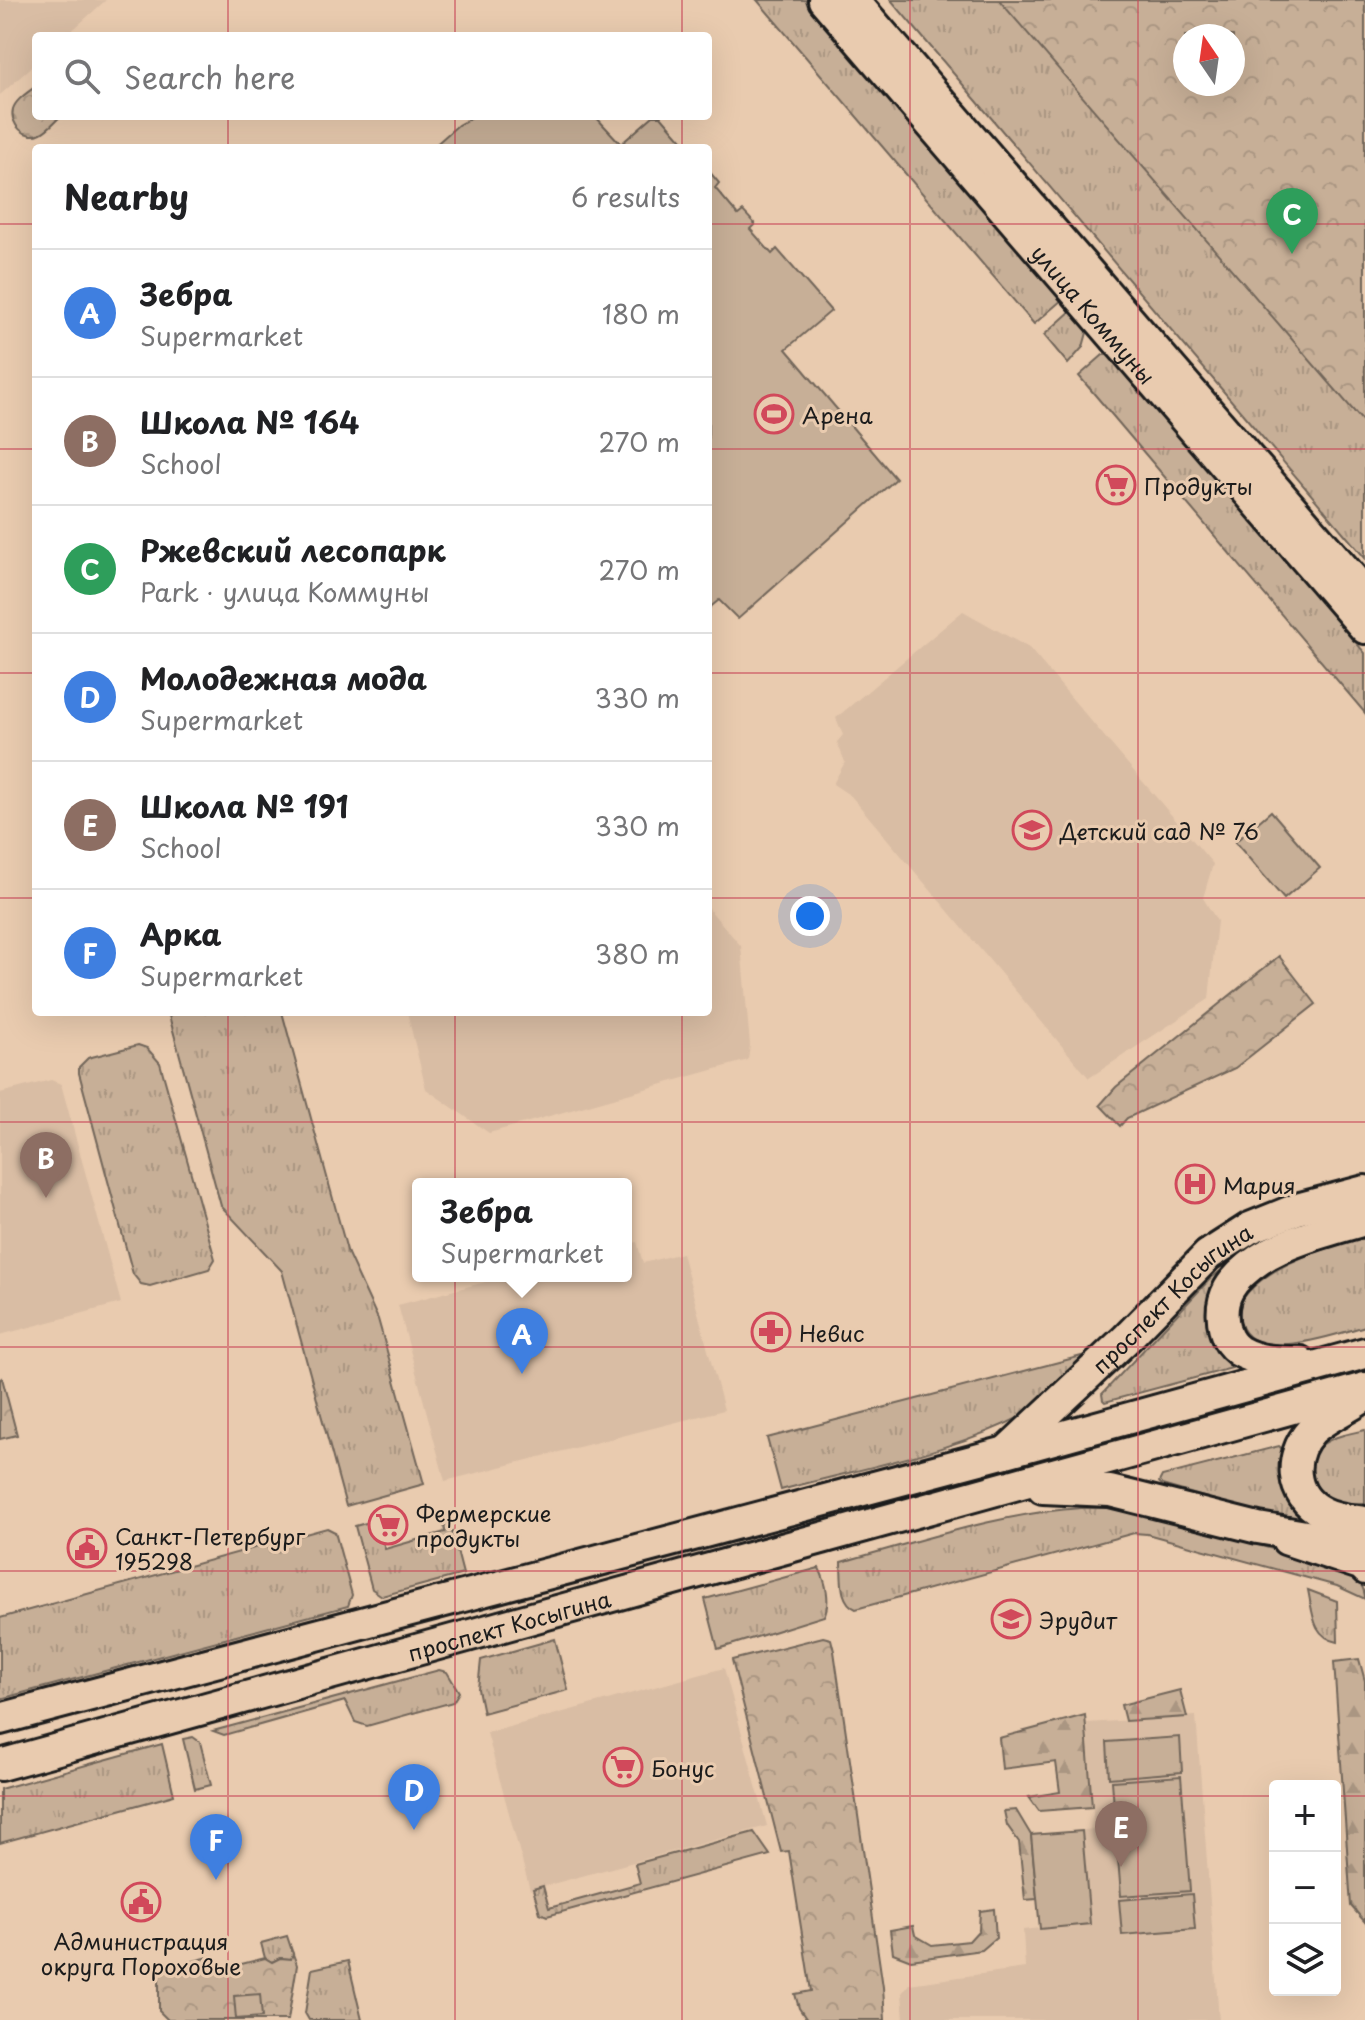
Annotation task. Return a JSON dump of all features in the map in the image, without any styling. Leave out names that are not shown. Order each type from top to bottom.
[{"type":"main road","name":"улица Коммуны","points":[[824,0],[1365,628]]},
{"type":"main road","name":"улица Коммуны","points":[[853,0],[1365,593]]},
{"type":"main road","name":"проспект Косыгина","points":[[1006,1452],[1126,1339],[1208,1255],[1250,1228],[1297,1209],[1365,1191]]},
{"type":"main road","name":"проспект Косыгина","points":[[1365,1220],[1303,1240],[1261,1258],[1234,1281],[1222,1299],[1222,1318],[1227,1339],[1238,1350],[1267,1362],[1301,1362],[1365,1352]]},
{"type":"main road","name":"проспект Косыгина","points":[[0,1719],[1006,1452],[1365,1352]]},
{"type":"main road","name":"проспект Косыгина","points":[[0,1765],[1365,1388]]},
{"type":"main road","points":[[1365,1396],[1313,1428],[1301,1444],[1295,1462],[1296,1482],[1305,1499],[1319,1511],[1341,1519],[1365,1522]]},
{"type":"main road","name":"проспект Косыгина","points":[[1017,1486],[1110,1491],[1258,1528],[1365,1546]]},
{"type":"street","points":[[1258,1528],[1290,1545],[1360,1567],[1365,1572]]},
{"type":"shaded area","points":[[0,0],[106,0],[70,32],[32,32],[32,67],[0,95]]},
{"type":"shaded area","name":"Детский сад № 76","points":[[963,611],[1029,648],[1213,864],[1203,898],[1217,921],[1209,999],[1089,1078],[851,796],[833,784],[845,762],[837,742],[843,735],[836,718]]},
{"type":"shaded area","points":[[712,913],[741,946],[750,1045],[748,1060],[489,1133],[426,1089],[408,1016],[712,1016]]},
{"type":"shaded area","points":[[51,1080],[61,1084],[121,1303],[0,1335],[0,1093]]},
{"type":"shaded area","points":[[637,1242],[643,1263],[682,1253],[724,1410],[445,1481],[398,1305],[485,1282],[632,1282],[632,1243]]},
{"type":"shaded area","name":"Бонус","points":[[724,1668],[767,1826],[530,1890],[487,1733]]},
{"type":"shaded area","points":[[1196,1716],[1219,2020],[904,2020],[902,1993],[909,1984],[1025,1968],[1023,1930],[1040,1928],[1031,1835],[1094,1829],[1087,1723]]},
{"type":"green space","points":[[757,0],[805,0],[1062,300],[1034,324]]},
{"type":"green space","points":[[891,0],[1051,0],[1365,405],[1365,558]]},
{"type":"green space","points":[[999,0],[1365,0],[1365,424]]},
{"type":"green space","points":[[32,89],[32,120],[57,120],[44,132],[35,135],[24,133],[12,115],[20,99]]},
{"type":"green space","points":[[467,120],[599,120],[621,144],[437,144]]},
{"type":"green space","points":[[648,120],[664,120],[686,144],[621,144]]},
{"type":"green space","name":"Арена","points":[[712,175],[719,183],[715,188],[738,215],[743,211],[755,224],[750,229],[772,254],[777,249],[831,311],[786,349],[896,479],[738,619],[719,600],[712,606]]},
{"type":"green space","points":[[1072,310],[1088,329],[1083,347],[1068,364],[1044,335]]},
{"type":"green space","points":[[1103,355],[1110,355],[1365,653],[1365,713],[1079,376]]},
{"type":"green space","points":[[1271,811],[1320,868],[1284,899],[1235,842]]},
{"type":"green space","points":[[1279,956],[1316,1004],[1235,1068],[1127,1118],[1120,1126],[1100,1105],[1116,1087]]},
{"type":"green space","points":[[169,1016],[283,1016],[348,1254],[378,1319],[424,1484],[346,1506],[282,1271],[221,1206]]},
{"type":"green space","points":[[138,1045],[147,1048],[160,1063],[215,1259],[209,1269],[150,1286],[141,1284],[133,1274],[79,1073],[79,1067],[88,1058]]},
{"type":"green space","points":[[1245,1213],[1248,1218],[1035,1409],[974,1437],[943,1447],[781,1490],[767,1438],[1093,1353],[1198,1248]]},
{"type":"green space","points":[[1365,1237],[1365,1326],[1297,1343],[1262,1342],[1249,1336],[1241,1324],[1240,1306],[1246,1295],[1261,1281],[1303,1257]]},
{"type":"green space","points":[[1243,1254],[1230,1271],[1232,1368],[1105,1402],[1102,1394],[1211,1278]]},
{"type":"green space","points":[[0,1379],[17,1435],[0,1439]]},
{"type":"green space","points":[[1365,1430],[1365,1503],[1332,1499],[1322,1492],[1313,1479],[1313,1457],[1328,1441]]},
{"type":"green space","points":[[1279,1446],[1282,1449],[1285,1483],[1317,1524],[1302,1525],[1159,1482],[1162,1476]]},
{"type":"green space","points":[[1081,1508],[1116,1508],[1145,1513],[1340,1568],[1361,1584],[1365,1599],[1337,1586],[1134,1533],[856,1609],[844,1596],[841,1562],[990,1522]]},
{"type":"green space","points":[[377,1520],[385,1549],[445,1532],[444,1526],[450,1524],[463,1574],[382,1596],[372,1589],[355,1526]]},
{"type":"green space","points":[[327,1528],[335,1532],[352,1595],[348,1606],[0,1699],[0,1618]]},
{"type":"green space","points":[[819,1568],[827,1592],[824,1616],[718,1649],[705,1599]]},
{"type":"green space","points":[[1308,1590],[1337,1601],[1338,1642],[1318,1629]]},
{"type":"green space","points":[[823,1637],[831,1639],[834,1651],[883,1987],[885,2020],[807,2020],[799,2008],[795,1994],[811,1991],[789,1851],[781,1852],[732,1660]]},
{"type":"green space","points":[[555,1639],[568,1690],[483,1713],[478,1689],[481,1660]]},
{"type":"green space","points":[[1359,1659],[1365,1681],[1365,1922],[1351,1906],[1334,1662]]},
{"type":"green space","points":[[439,1670],[447,1672],[459,1692],[453,1702],[367,1726],[355,1722],[345,1701],[224,1735],[213,1731]]},
{"type":"green space","points":[[1180,1690],[1187,1717],[1125,1721],[1121,1705]]},
{"type":"green space","points":[[1085,1715],[1092,1807],[1039,1811],[1029,1797],[1060,1792],[1056,1762],[1002,1769],[999,1738]]},
{"type":"green space","points":[[193,1737],[200,1742],[211,1785],[195,1789],[183,1739]]},
{"type":"green space","points":[[1180,1737],[1182,1772],[1109,1778],[1107,1742]]},
{"type":"green space","points":[[162,1744],[174,1795],[0,1843],[0,1789]]},
{"type":"green space","points":[[1181,1776],[1190,1891],[1121,1896],[1112,1781]]},
{"type":"green space","points":[[1016,1810],[1031,1835],[1037,1899],[1025,1900],[1019,1842],[1007,1825],[1004,1811]]},
{"type":"green space","points":[[1082,1831],[1090,1924],[1040,1929],[1031,1835]]},
{"type":"green space","points":[[754,1832],[770,1855],[547,1916],[540,1913],[533,1889],[543,1886],[549,1908],[640,1883],[635,1864]]},
{"type":"green space","points":[[1192,1894],[1195,1929],[1122,1935],[1119,1900]]},
{"type":"green space","points":[[994,1909],[996,1938],[982,1950],[911,1960],[893,1953],[890,1930],[913,1926],[915,1935],[932,1945],[969,1941],[979,1930],[980,1911]]},
{"type":"green space","points":[[287,1936],[293,1954],[291,1959],[280,1958],[272,1962],[265,1958],[261,1943]]},
{"type":"green space","points":[[293,1954],[297,1965],[288,2020],[168,2020],[159,2011],[159,1970],[213,1956],[218,1970],[265,1958],[272,1962],[280,1958],[291,1959]]},
{"type":"green space","points":[[348,1961],[362,2020],[309,2020],[305,2013],[312,1969]]},
{"type":"green space","points":[[260,1994],[262,2017],[236,2019],[234,1996]]},
{"type":"place","name":"Ржевский лесопарк","points":[[1292,254]]},
{"type":"place","name":"Арена","points":[[774,414]]},
{"type":"place","name":"Продукты","points":[[1116,485]]},
{"type":"place","name":"Детский сад № 76","points":[[1032,830]]},
{"type":"place","name":"Мария","points":[[1195,1184]]},
{"type":"place","name":"Школа № 164","points":[[46,1198]]},
{"type":"place","name":"Невис","points":[[771,1332]]},
{"type":"place","name":"Зебра","points":[[522,1374]]},
{"type":"place","name":"Фермерские продукты","points":[[388,1525]]},
{"type":"place","name":"Санкт-Петербург 195298","points":[[87,1548]]},
{"type":"place","name":"Эрудит","points":[[1011,1619]]},
{"type":"place","name":"Бонус","points":[[623,1767]]},
{"type":"place","name":"Молодежная мода","points":[[414,1830]]},
{"type":"place","name":"Школа № 191","points":[[1121,1867]]},
{"type":"place","name":"Арка","points":[[216,1880]]},
{"type":"place","name":"Администрация округа Пороховые","points":[[141,1902]]}]
